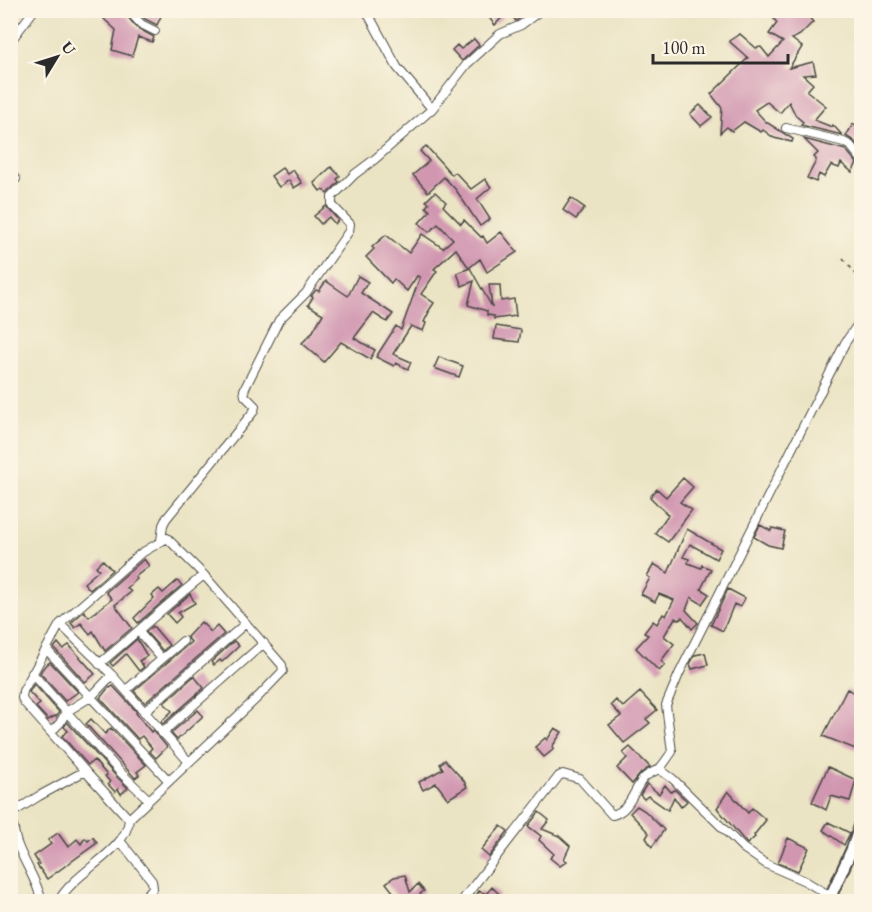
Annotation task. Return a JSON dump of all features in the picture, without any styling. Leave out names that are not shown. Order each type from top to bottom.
[{"type":"street","points":[[10,42],[34,10]]},
{"type":"street","points":[[128,10],[141,24],[154,31]]},
{"type":"street","points":[[366,10],[397,67],[432,110]]},
{"type":"street","points":[[161,541],[166,519],[254,411],[255,406],[245,396],[244,390],[277,323],[306,293],[349,231],[350,224],[332,205],[332,197],[355,174],[432,110],[467,64],[500,34],[522,25],[542,10]]},
{"type":"street","points":[[786,128],[844,142],[850,145],[861,160]]},
{"type":"street","points":[[461,902],[563,774],[580,779],[603,807],[612,815],[618,814],[628,805],[642,780],[659,769],[672,752],[666,705],[687,655],[845,343],[861,318]]},
{"type":"street","points":[[58,902],[71,883],[121,842],[129,827],[129,819],[34,716],[22,698],[23,691],[60,624],[140,554],[167,538],[204,575],[264,643],[282,665],[281,675],[129,819]]},
{"type":"street","points":[[99,664],[139,632],[167,604],[204,575]]},
{"type":"street","points":[[144,712],[246,623]]},
{"type":"street","points":[[60,624],[112,675],[188,761]]},
{"type":"street","points":[[139,632],[162,659]]},
{"type":"street","points":[[126,690],[183,641]]},
{"type":"street","points":[[162,733],[264,643]]},
{"type":"street","points":[[47,650],[168,780]]},
{"type":"street","points":[[32,673],[119,771],[148,800]]},
{"type":"street","points":[[51,732],[66,712],[92,696],[112,675]]},
{"type":"street","points":[[659,769],[674,779],[743,848],[766,864],[805,880],[830,899],[857,849],[861,820]]},
{"type":"street","points":[[10,813],[85,771]]},
{"type":"street","points":[[10,820],[14,826],[16,842],[34,879],[42,902]]},
{"type":"street","points":[[121,842],[152,881],[153,888],[140,902]]},
{"type":"path","points":[[843,258],[861,282]]},
{"type":"building","points":[[112,10],[122,10],[137,28],[154,37],[152,42],[138,37],[132,56],[112,50],[116,30],[104,19]]},
{"type":"building","points":[[137,10],[149,10],[161,16],[157,25],[145,19]]},
{"type":"building","points":[[483,10],[530,10],[516,21],[508,11],[495,25]]},
{"type":"building","points":[[768,10],[808,10],[806,14],[813,22],[800,35],[792,39],[802,47],[789,68],[813,62],[816,74],[803,75],[813,84],[807,91],[826,106],[814,120],[832,127],[833,125],[842,135],[801,125],[803,122],[796,116],[789,102],[780,113],[767,102],[755,110],[766,122],[793,139],[792,142],[774,138],[763,130],[761,132],[744,122],[732,131],[727,127],[720,133],[722,108],[711,94],[748,58],[729,41],[740,34],[756,48],[761,47],[769,57],[783,42],[769,34],[777,23]]},
{"type":"building","points":[[474,39],[479,45],[462,61],[452,50],[457,45],[461,49]]},
{"type":"building","points":[[700,105],[712,117],[701,126],[690,114]]},
{"type":"building","points":[[853,124],[861,131],[861,150],[854,141],[846,136]]},
{"type":"building","points":[[804,139],[846,150],[857,163],[852,172],[841,163],[839,168],[831,165],[824,177],[819,174],[816,182],[807,178],[816,161],[814,157],[818,153]]},
{"type":"building","points":[[426,146],[452,175],[455,172],[471,189],[485,179],[491,187],[477,199],[490,219],[480,226],[456,190],[444,177],[428,192],[413,175],[429,161],[420,151]]},
{"type":"building","points":[[331,167],[340,176],[337,179],[339,182],[327,194],[323,189],[320,191],[314,183]]},
{"type":"building","points":[[282,168],[287,174],[293,170],[302,183],[294,188],[289,180],[279,187],[271,176]]},
{"type":"building","points":[[435,192],[446,202],[443,206],[461,224],[464,220],[481,237],[483,236],[487,243],[501,232],[517,252],[487,272],[480,259],[469,268],[456,249],[434,269],[437,271],[421,294],[434,303],[424,322],[426,323],[423,331],[411,326],[393,354],[411,362],[408,369],[396,363],[394,366],[376,357],[396,326],[401,330],[420,277],[417,276],[407,291],[394,279],[391,283],[366,257],[374,249],[372,247],[386,235],[409,253],[422,234],[443,248],[453,239],[438,224],[429,232],[419,223],[430,211],[426,207],[429,203],[426,201]]},
{"type":"building","points":[[571,198],[585,208],[576,219],[563,210]]},
{"type":"building","points":[[326,206],[338,220],[335,224],[329,217],[321,224],[314,216]]},
{"type":"building","points":[[470,268],[492,307],[489,285],[500,285],[501,301],[514,299],[516,316],[494,319],[494,316],[487,315],[487,311],[468,305],[474,281],[462,286],[457,273]]},
{"type":"building","points":[[358,276],[368,282],[361,293],[393,314],[387,322],[373,313],[354,338],[375,350],[370,359],[341,342],[324,362],[302,343],[312,333],[323,314],[308,305],[313,297],[311,296],[316,290],[319,291],[326,281],[348,296]]},
{"type":"building","points":[[496,326],[521,330],[519,342],[494,339]]},
{"type":"building","points":[[439,357],[463,366],[459,377],[434,368]]},
{"type":"building","points":[[683,478],[693,487],[680,502],[692,510],[668,542],[655,533],[668,515],[650,497],[657,489],[666,497]]},
{"type":"building","points":[[760,525],[771,531],[772,528],[785,531],[781,548],[768,545],[754,537]]},
{"type":"building","points":[[687,529],[721,549],[716,559],[690,544],[683,557],[689,559],[688,563],[711,569],[701,589],[709,594],[702,604],[691,597],[686,610],[698,623],[692,629],[682,617],[680,620],[675,618],[664,636],[674,644],[661,661],[665,665],[659,671],[636,648],[648,635],[644,633],[653,621],[657,624],[663,614],[666,616],[674,600],[659,594],[655,602],[641,594],[650,578],[647,576],[654,564],[668,573]]},
{"type":"building","points":[[144,559],[149,566],[135,577],[137,579],[127,588],[131,592],[115,605],[132,628],[105,651],[93,631],[90,634],[81,623],[75,628],[71,623],[84,611],[89,617],[112,599],[106,592]]},
{"type":"building","points":[[103,560],[112,570],[90,590],[84,583],[99,570],[96,566]]},
{"type":"building","points":[[177,581],[182,585],[138,623],[134,618],[154,598],[152,595],[159,589],[163,593]]},
{"type":"building","points":[[728,589],[745,598],[740,607],[734,604],[723,631],[711,625]]},
{"type":"building","points":[[190,594],[195,603],[178,613],[181,617],[175,623],[167,614]]},
{"type":"building","points":[[201,622],[211,632],[217,626],[224,634],[145,703],[134,691],[191,642],[187,637]]},
{"type":"building","points":[[153,626],[169,645],[163,651],[146,632]]},
{"type":"building","points":[[137,639],[147,656],[139,661],[144,667],[139,671],[126,654],[113,666],[110,663]]},
{"type":"building","points":[[234,641],[239,646],[222,662],[220,660],[214,665],[211,662]]},
{"type":"building","points":[[58,643],[63,649],[69,645],[95,674],[85,682],[54,648]]},
{"type":"building","points":[[705,653],[708,665],[692,669],[690,664],[695,655]]},
{"type":"building","points":[[50,662],[78,692],[65,701],[40,673]]},
{"type":"building","points":[[194,676],[204,688],[163,724],[161,722],[172,711],[164,703]]},
{"type":"building","points":[[34,684],[59,712],[56,717],[48,720],[36,707],[40,704],[29,692]]},
{"type":"building","points":[[113,686],[137,712],[151,732],[153,730],[167,747],[156,758],[149,751],[152,748],[142,736],[138,739],[100,698],[109,687]]},
{"type":"building","points":[[847,689],[861,696],[861,740],[858,750],[823,736]]},
{"type":"building","points":[[640,692],[657,710],[646,719],[650,723],[624,743],[609,725],[621,716],[611,705],[616,700],[623,707]]},
{"type":"building","points":[[198,710],[203,716],[177,740],[171,733]]},
{"type":"building","points":[[91,719],[105,734],[111,728],[146,765],[137,772],[139,775],[135,778],[86,724]]},
{"type":"building","points":[[67,722],[128,788],[121,794],[118,789],[115,792],[108,784],[110,782],[105,776],[107,775],[94,760],[88,765],[62,736],[68,731],[64,727]]},
{"type":"building","points":[[555,728],[562,732],[552,747],[554,749],[544,757],[535,747],[545,738],[547,740]]},
{"type":"building","points":[[630,747],[650,767],[641,773],[632,784],[617,768],[627,758],[623,753]]},
{"type":"building","points":[[445,760],[467,787],[448,799],[436,783],[423,790],[419,782],[443,769],[440,764]]},
{"type":"building","points":[[828,767],[856,780],[850,801],[831,796],[826,810],[812,802]]},
{"type":"building","points":[[647,784],[659,794],[665,785],[671,792],[675,790],[687,801],[681,807],[674,797],[668,810],[648,796],[644,799],[640,795]]},
{"type":"building","points":[[728,791],[748,813],[752,808],[766,820],[754,835],[755,837],[747,844],[717,808]]},
{"type":"building","points":[[637,806],[664,830],[652,847],[646,838],[649,833],[630,813]]},
{"type":"building","points":[[539,812],[549,820],[542,829],[559,836],[570,846],[564,859],[567,861],[560,866],[550,858],[554,854],[539,840],[541,836],[528,826]]},
{"type":"building","points":[[828,822],[850,833],[844,845],[823,830]]},
{"type":"building","points":[[501,826],[508,831],[489,857],[481,850]]},
{"type":"building","points":[[58,833],[68,847],[77,839],[81,844],[85,838],[88,841],[93,837],[97,843],[47,879],[37,865],[39,864],[34,856],[51,844],[48,840]]},
{"type":"building","points":[[788,838],[809,848],[798,871],[778,863]]},
{"type":"building","points":[[405,875],[410,892],[418,884],[424,891],[420,894],[426,902],[401,902],[386,883],[394,877]]},
{"type":"building","points":[[492,887],[499,894],[497,899],[502,902],[472,902],[479,891],[486,894]]}]
